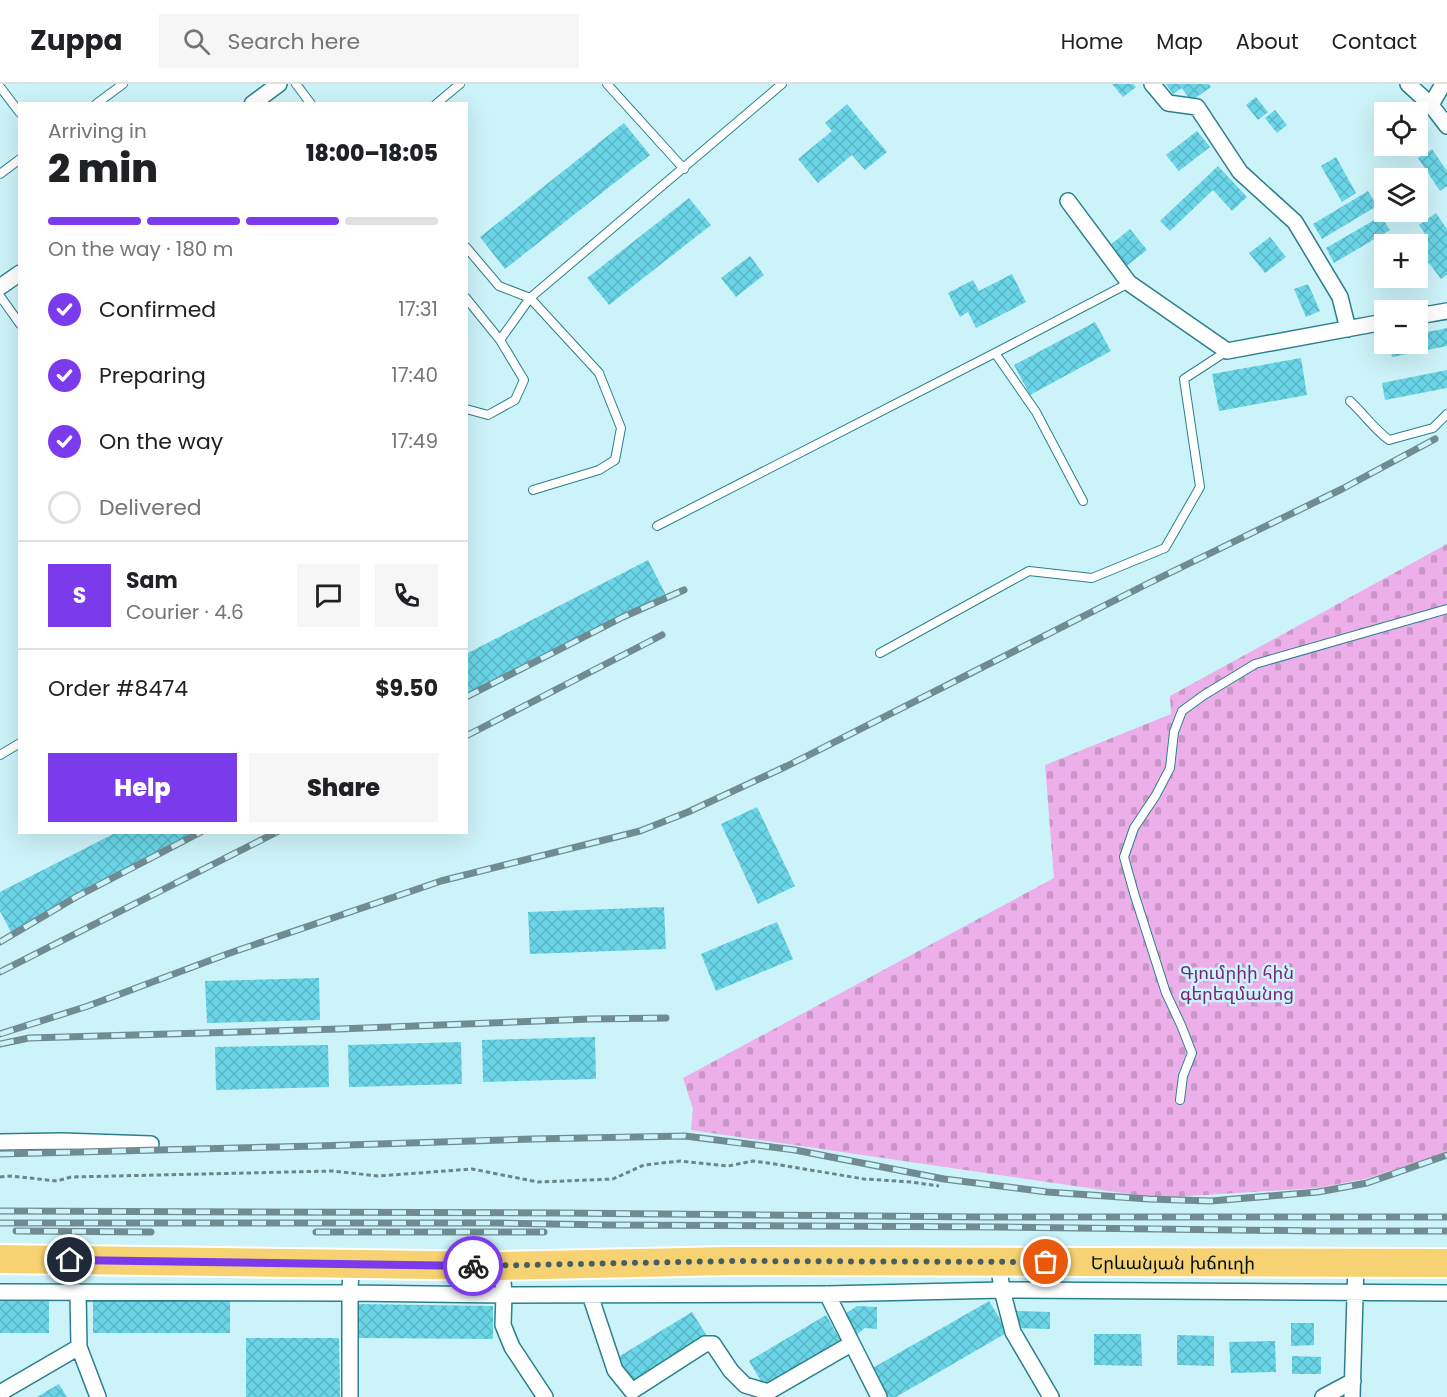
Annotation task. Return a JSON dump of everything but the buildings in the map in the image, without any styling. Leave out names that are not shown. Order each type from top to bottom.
[{"type":"highway","name":"Երևանյան խճուղի","points":[[0,1259],[502,1266],[730,1261],[1447,1263]]},
{"type":"street","points":[[255,102],[279,84]]},
{"type":"street","points":[[1152,84],[1168,103],[1197,107],[1240,172],[1295,222],[1341,297],[1348,329]]},
{"type":"street","points":[[1408,84],[1431,105],[1447,126]]},
{"type":"street","points":[[1431,105],[1443,84]]},
{"type":"street","points":[[1068,201],[1129,283],[1227,351],[1374,324]]},
{"type":"street","points":[[0,287],[18,274]]},
{"type":"street","points":[[1428,314],[1447,311]]},
{"type":"street","points":[[0,1142],[62,1141],[151,1144]]},
{"type":"street","points":[[998,1261],[1002,1290],[1013,1332],[1051,1397]]},
{"type":"street","points":[[1352,1397],[1356,1263]]},
{"type":"street","points":[[350,1397],[351,1265]]},
{"type":"street","points":[[502,1266],[503,1325],[512,1347],[545,1397]]},
{"type":"street","points":[[0,1292],[590,1295],[827,1294],[1002,1290],[1447,1293]]},
{"type":"street","points":[[78,1292],[79,1347],[98,1397]]},
{"type":"street","points":[[827,1294],[879,1397]]},
{"type":"street","points":[[590,1295],[615,1370],[632,1392],[705,1344],[713,1344],[731,1371],[745,1384],[768,1392],[851,1344]]},
{"type":"street","points":[[0,1393],[79,1347]]},
{"type":"street","points":[[1323,1397],[1353,1381]]},
{"type":"lane","points":[[99,102],[123,84]]},
{"type":"lane","points":[[296,84],[310,102]]},
{"type":"lane","points":[[438,102],[460,84]]},
{"type":"lane","points":[[607,84],[684,169]]},
{"type":"lane","points":[[500,340],[530,298],[782,84]]},
{"type":"lane","points":[[0,87],[18,110]]},
{"type":"lane","points":[[0,174],[18,160]]},
{"type":"lane","points":[[468,249],[499,286],[530,298],[599,373],[621,428],[615,460],[599,470],[533,490]]},
{"type":"lane","points":[[657,526],[1129,283]]},
{"type":"lane","points":[[0,296],[18,321]]},
{"type":"lane","points":[[468,300],[500,340],[524,380],[515,400],[488,415],[468,410]]},
{"type":"lane","points":[[880,653],[1029,572],[1092,578],[1165,548],[1200,487],[1184,379],[1227,351]]},
{"type":"lane","points":[[995,353],[1036,412],[1083,501]]},
{"type":"lane","points":[[1350,401],[1375,430],[1389,440],[1433,428],[1447,414]]},
{"type":"lane","points":[[1180,1100],[1183,1076],[1192,1053],[1166,993],[1124,857],[1134,828],[1156,795],[1170,768],[1174,732],[1182,711],[1255,664],[1447,609]]},
{"type":"lane","points":[[0,755],[18,744]]},
{"type":"path","points":[[0,1177],[57,1180],[71,1177],[333,1171],[378,1176],[472,1169],[538,1182],[613,1179],[644,1166],[680,1161],[729,1166],[753,1161],[864,1179],[939,1186]]},
{"type":"green space","name":"Գյումրիի հին գերեզմանոց","points":[[1447,544],[1447,1152],[1369,1178],[1318,1188],[1157,1198],[691,1130],[693,1109],[683,1078],[1054,878],[1045,765],[1171,714],[1170,696]]},
{"type":"railway","points":[[0,1034],[88,1006],[230,953],[441,881],[640,831],[688,812],[787,766],[1147,584],[1342,489],[1435,439]]},
{"type":"railway","points":[[468,696],[623,617],[684,590]]},
{"type":"railway","points":[[468,735],[662,635]]},
{"type":"railway","points":[[0,942],[76,897],[197,834]]},
{"type":"railway","points":[[0,972],[273,834]]},
{"type":"railway","points":[[0,1044],[29,1038],[666,1018]]},
{"type":"railway","points":[[0,1154],[685,1136],[795,1150],[944,1179],[1047,1192],[1211,1201],[1318,1192],[1367,1183],[1447,1155]]},
{"type":"railway","points":[[0,1211],[982,1217],[1447,1217]]},
{"type":"railway","points":[[0,1223],[497,1223],[1447,1231]]},
{"type":"railway","points":[[16,1231],[151,1232]]},
{"type":"railway","points":[[316,1232],[544,1232]]},
{"type":"way so far","points":[[473,1266],[730,1261],[1046,1262]]},
{"type":"route","points":[[70,1260],[473,1266]]}]
